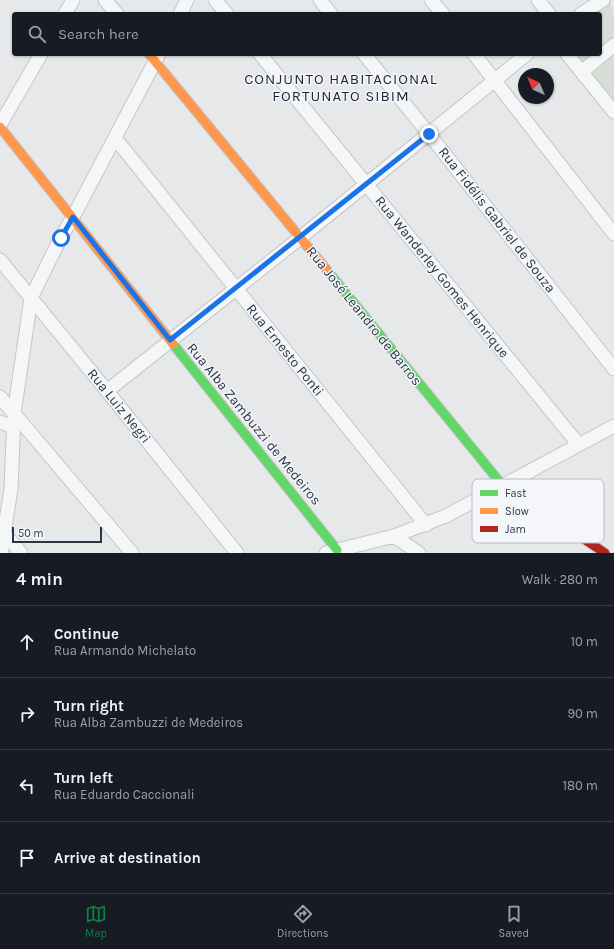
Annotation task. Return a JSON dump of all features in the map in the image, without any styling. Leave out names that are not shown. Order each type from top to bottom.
[{"type":"street","points":[[66,12],[73,0]]},
{"type":"street","points":[[105,0],[115,12]]},
{"type":"street","points":[[181,12],[187,0]]},
{"type":"street","points":[[215,0],[225,12]]},
{"type":"street","points":[[320,0],[329,12]]},
{"type":"street","points":[[432,0],[441,12]]},
{"type":"street","points":[[538,0],[547,12]]},
{"type":"street","points":[[583,12],[602,0]]},
{"type":"street","points":[[602,55],[614,45]]},
{"type":"street","points":[[0,126],[41,56]]},
{"type":"street","points":[[1,553],[10,490],[14,420],[31,298],[61,238],[115,138],[154,56]]},
{"type":"street","name":"Rua José Leandro de Barros","points":[[154,56],[300,238],[497,479]]},
{"type":"street","name":"Rua Wanderley Gomes Henrique","points":[[262,56],[579,445]]},
{"type":"street","name":"Rua Fidélis Gabriel de Souza","points":[[366,56],[614,369]]},
{"type":"street","points":[[476,56],[614,234]]},
{"type":"street","points":[[107,391],[300,238],[524,56]]},
{"type":"street","points":[[569,56],[614,112]]},
{"type":"street","points":[[582,72],[601,56]]},
{"type":"street","name":"Rua Alba Zambuzzi de Medeiros","points":[[0,126],[170,340],[331,552]]},
{"type":"street","name":"Rua Ernesto Ponti","points":[[115,138],[426,525]]},
{"type":"street","name":"Rua Luiz Negri","points":[[0,260],[237,553]]},
{"type":"street","points":[[0,397],[14,420],[132,553]]},
{"type":"street","points":[[0,422],[14,420]]},
{"type":"street","points":[[516,479],[614,426]]},
{"type":"street","points":[[331,552],[394,536],[426,525],[472,502]]},
{"type":"street","points":[[4,533],[21,553]]},
{"type":"street","points":[[394,536],[418,553]]},
{"type":"street","name":"Rua José Leandro de Barros","points":[[590,543],[605,553]]},
{"type":"shaded area","points":[[607,0],[610,0],[614,17],[614,107],[572,56],[602,56],[602,12],[591,12]]},
{"type":"traffic: fast","points":[[326,269],[497,479]]},
{"type":"traffic: fast","points":[[173,344],[337,550]]},
{"type":"traffic: slow","points":[[151,56],[326,269]]},
{"type":"traffic: slow","points":[[0,127],[173,344]]},
{"type":"traffic: jam","points":[[590,543],[605,553]]},
{"type":"district","name":"CONJUNTO HABITACIONAL FORTUNATO SIBIM","points":[[341,88]]},
{"type":"route","points":[[61,238],[73,217],[170,340],[429,134]]}]
